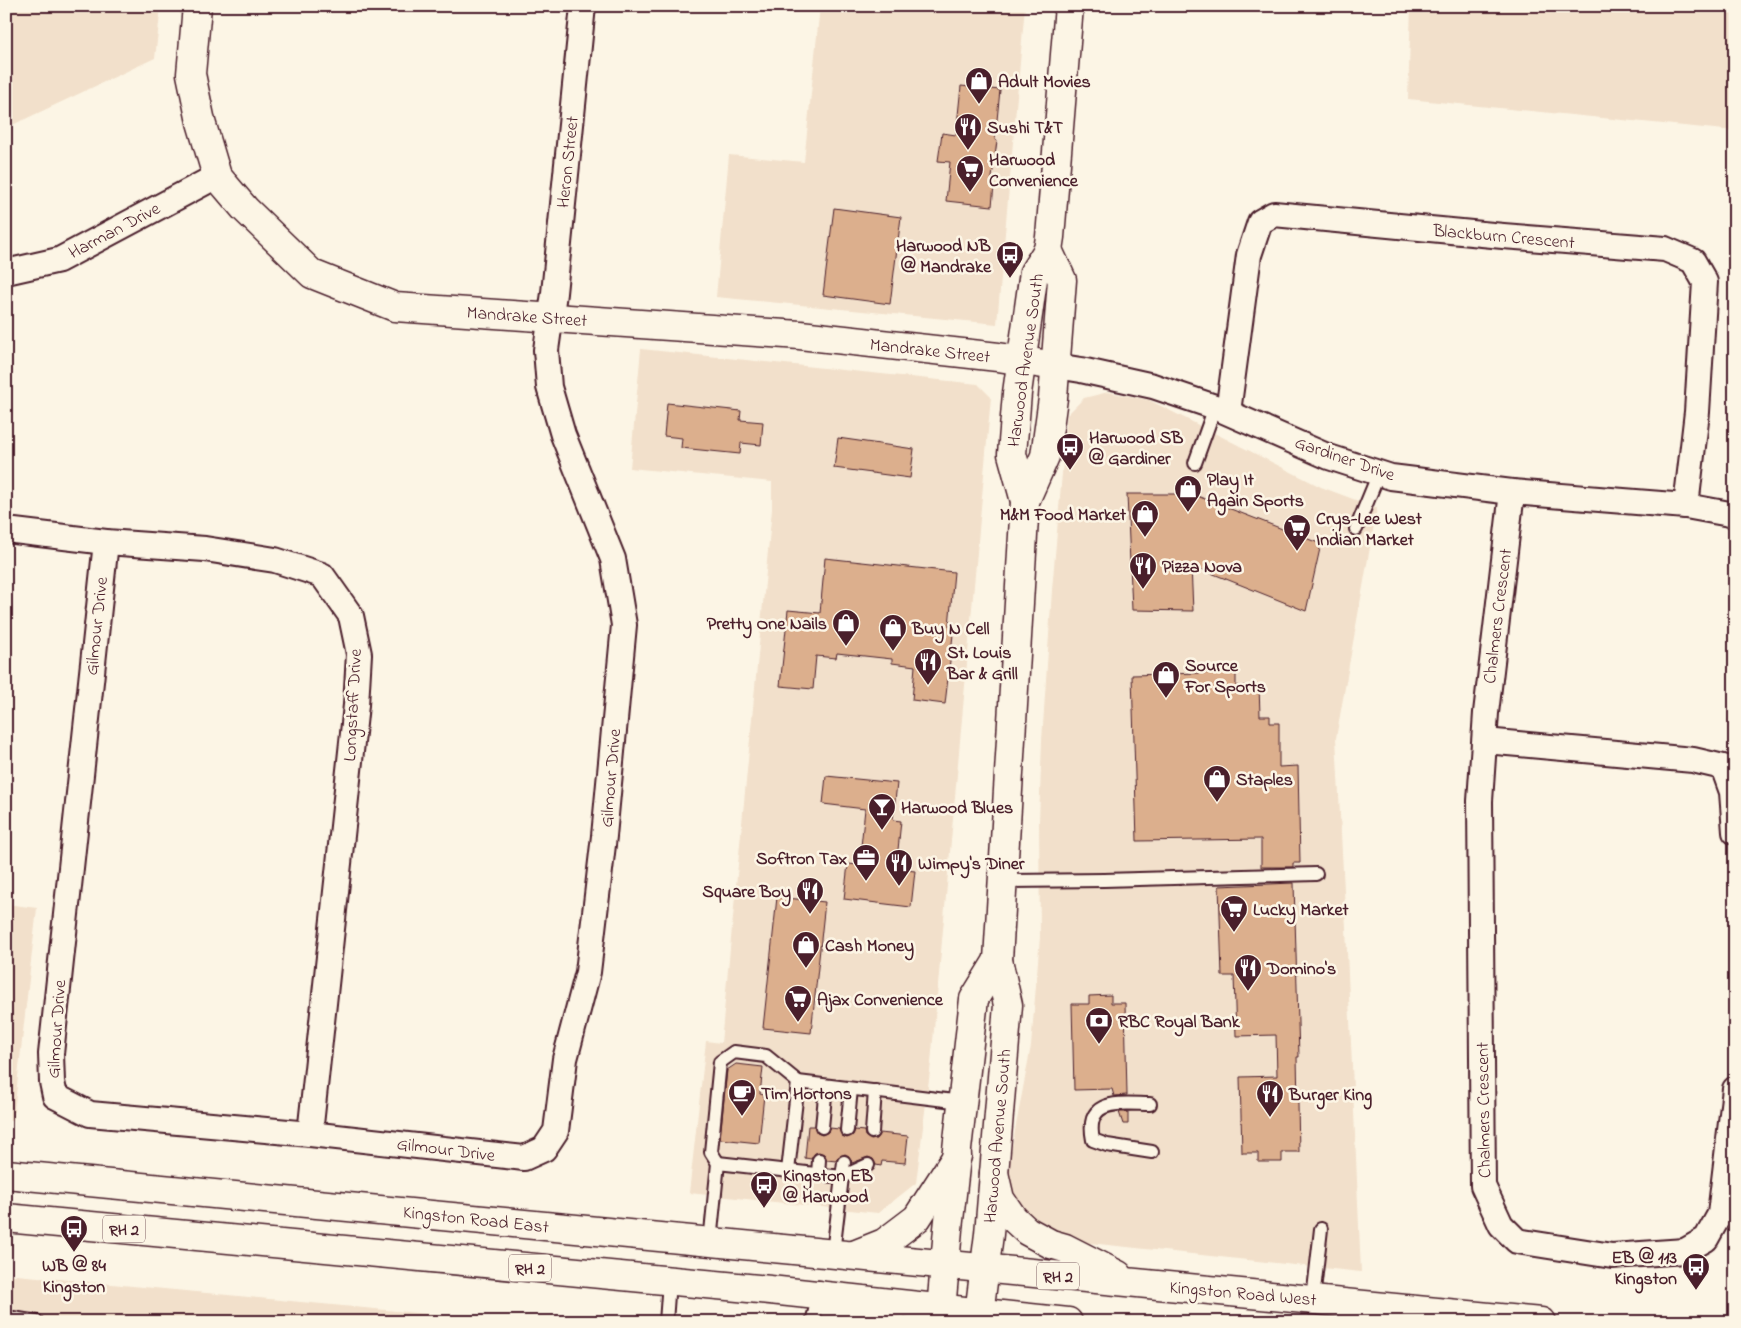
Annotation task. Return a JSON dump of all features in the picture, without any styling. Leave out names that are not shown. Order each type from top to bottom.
[{"type":"main road","name":"Mandrake Street","points":[[197,6],[191,74],[201,122],[217,176],[245,209],[312,274],[395,307],[800,335],[1056,366]]},
{"type":"main road","name":"Harwood Avenue South","points":[[978,1317],[994,1173],[1008,1005],[998,960],[1025,501],[1012,454],[1017,393],[1034,272],[1048,250],[1069,6]]},
{"type":"main road","name":"Harwood Avenue South","points":[[1025,501],[1045,456],[1056,366],[1062,280],[1048,250]]},
{"type":"main road","name":"Harwood Avenue South","points":[[941,1315],[956,1156],[974,999],[998,960]]},
{"type":"main road","points":[[843,1254],[884,1243],[917,1218],[956,1156]]},
{"type":"main road","points":[[994,1173],[1000,1199],[1013,1218],[1027,1231],[1133,1282]]},
{"type":"main road","name":"Kingston Road East","points":[[6,1174],[945,1264]]},
{"type":"main road","name":"RH 2","points":[[6,1218],[819,1295],[941,1315],[1066,1322]]},
{"type":"main road","name":"Kingston Road West","points":[[945,1264],[1541,1322]]},
{"type":"main road","points":[[819,1295],[853,1322]]},
{"type":"street","name":"Heron Street","points":[[551,317],[583,6]]},
{"type":"street","name":"Harman Drive","points":[[6,272],[59,260],[217,176]]},
{"type":"street","name":"Blackburn Crescent","points":[[1222,410],[1249,255],[1260,222],[1274,214],[1503,236],[1665,248],[1693,261],[1705,282],[1697,412],[1686,506]]},
{"type":"street","name":"Gilmour Drive","points":[[106,542],[51,1054],[52,1082],[55,1096],[90,1114],[310,1134],[524,1158],[544,1149],[556,1131],[565,1059],[588,972],[604,836],[624,624],[614,559],[563,435],[549,387],[546,350],[551,317]]},
{"type":"street","name":"Gardiner Drive","points":[[1056,366],[1153,386],[1222,410],[1329,457],[1391,477],[1512,492],[1686,506],[1735,515]]},
{"type":"street","name":"Chalmers Crescent","points":[[1512,492],[1486,713],[1480,801],[1483,1186],[1501,1225],[1517,1241],[1612,1256],[1685,1251],[1706,1239],[1720,1214],[1734,1102]]},
{"type":"street","name":"Longstaff Drive","points":[[6,530],[106,542],[205,549],[285,563],[322,574],[351,616],[359,654],[356,705],[310,1134]]},
{"type":"street","points":[[1485,740],[1693,760],[1723,767],[1732,792],[1735,832]]},
{"type":"lane","points":[[1194,463],[1222,410]]},
{"type":"lane","points":[[1356,529],[1379,473]]},
{"type":"lane","points":[[1002,881],[1316,874]]},
{"type":"lane","points":[[710,1242],[718,1163],[711,1152],[720,1062],[734,1052],[766,1056],[798,1082],[962,1102]]},
{"type":"lane","points":[[788,1171],[798,1082]]},
{"type":"lane","points":[[822,1127],[826,1086]]},
{"type":"lane","points":[[847,1130],[851,1088]]},
{"type":"lane","points":[[872,1132],[876,1092]]},
{"type":"lane","points":[[1150,1104],[1116,1104],[1104,1107],[1095,1114],[1090,1125],[1093,1140],[1107,1145],[1152,1152]]},
{"type":"lane","points":[[818,1174],[819,1160]]},
{"type":"lane","points":[[843,1254],[842,1177],[844,1162]]},
{"type":"lane","points":[[718,1163],[842,1177],[868,1165]]},
{"type":"lane","points":[[1314,1299],[1321,1229]]},
{"type":"lane","points":[[666,1322],[669,1281]]},
{"type":"lane","points":[[812,1322],[819,1295]]},
{"type":"lane","points":[[8,1322],[13,1318],[38,1322]]},
{"type":"shaded area","points":[[6,6],[161,6],[155,58],[6,128]]},
{"type":"shaded area","points":[[820,6],[1025,6],[997,324],[716,297],[729,155],[804,162]]},
{"type":"shaded area","points":[[1411,6],[1735,6],[1735,131],[1408,99]]},
{"type":"shaded area","points":[[641,349],[978,384],[991,397],[931,1063],[916,1183],[878,1213],[689,1193],[706,1041],[721,1043],[772,509],[772,482],[630,468]]},
{"type":"shaded area","points":[[1108,392],[1149,400],[1321,487],[1377,508],[1336,738],[1361,1272],[1071,1241],[1038,1226],[1007,1192],[1007,1173],[1031,1046],[1040,937],[1039,821],[1042,740],[1052,590],[1067,415],[1084,398]]},
{"type":"shaded area","points":[[6,904],[37,908],[13,1121],[6,1121]]},
{"type":"shaded area","points":[[6,1274],[512,1322],[6,1322]]},
{"type":"building","points":[[961,86],[1000,90],[995,140],[997,141],[991,185],[994,185],[992,206],[946,201],[950,162],[938,161],[942,133],[956,135]]},
{"type":"building","points":[[834,208],[901,217],[890,304],[823,295]]},
{"type":"building","points":[[667,403],[741,411],[740,420],[763,422],[761,445],[741,443],[740,454],[681,448],[682,438],[664,436]]},
{"type":"building","points":[[838,438],[914,449],[910,478],[834,468]]},
{"type":"building","points":[[1127,494],[1192,494],[1321,544],[1306,611],[1191,565],[1193,611],[1132,610]]},
{"type":"building","points":[[825,558],[954,572],[949,626],[954,626],[945,704],[912,700],[915,666],[892,663],[892,659],[837,653],[836,658],[816,656],[813,689],[780,686],[788,610],[820,613]]},
{"type":"building","name":"Staples","points":[[1236,672],[1236,686],[1259,685],[1260,716],[1270,716],[1270,723],[1279,723],[1279,767],[1298,766],[1300,863],[1293,863],[1293,867],[1261,867],[1261,839],[1137,841],[1132,675]]},
{"type":"building","points":[[826,776],[897,783],[893,820],[901,821],[896,869],[915,871],[911,907],[844,899],[848,864],[859,865],[865,809],[823,804]]},
{"type":"building","points":[[1294,883],[1299,1057],[1297,1057],[1299,1152],[1282,1152],[1282,1162],[1258,1162],[1258,1153],[1242,1153],[1240,1077],[1277,1076],[1276,1035],[1236,1036],[1234,976],[1222,976],[1219,886]]},
{"type":"building","points":[[777,897],[825,902],[811,1033],[763,1028]]},
{"type":"building","name":"RBC Royal Bank","points":[[1111,995],[1111,1003],[1125,1003],[1127,1095],[1114,1096],[1112,1089],[1074,1090],[1072,1004],[1089,1004],[1089,996]]},
{"type":"building","name":"Tim Hortons","points":[[736,1064],[763,1067],[760,1094],[764,1095],[759,1143],[720,1139],[727,1070]]},
{"type":"building","points":[[1119,1112],[1128,1112],[1128,1124],[1123,1124]]},
{"type":"building","points":[[808,1126],[814,1126],[817,1133],[822,1135],[828,1132],[830,1128],[839,1129],[842,1136],[847,1138],[853,1135],[855,1130],[864,1131],[865,1136],[871,1140],[876,1139],[880,1133],[908,1136],[905,1163],[882,1161],[881,1166],[876,1165],[873,1159],[868,1157],[852,1163],[849,1156],[845,1154],[838,1157],[836,1161],[827,1160],[824,1154],[819,1152],[815,1153],[811,1159],[805,1158]]},
{"type":"place","name":"Adult Movies","points":[[979,105]]},
{"type":"place","name":"Sushi T&T","points":[[968,151]]},
{"type":"place","name":"Harwood Convenience","points":[[970,193]]},
{"type":"place","name":"Harwood NB @ Mandrake","points":[[1010,279]]},
{"type":"place","name":"Harwood SB @ Gardiner","points":[[1070,471]]},
{"type":"place","name":"Play It Again Sports","points":[[1188,513]]},
{"type":"place","name":"M&M Food Market","points":[[1145,538]]},
{"type":"place","name":"Crys-Lee West Indian Market","points":[[1297,552]]},
{"type":"place","name":"Pizza Nova","points":[[1143,590]]},
{"type":"place","name":"Pretty One Nails","points":[[846,647]]},
{"type":"place","name":"Buy N Cell","points":[[893,652]]},
{"type":"place","name":"St. Louis Bar & Grill","points":[[928,686]]},
{"type":"place","name":"Source For Sports","points":[[1166,699]]},
{"type":"place","name":"Staples","points":[[1217,803]]},
{"type":"place","name":"Harwood Blues","points":[[882,831]]},
{"type":"place","name":"Softron Tax","points":[[866,882]]},
{"type":"place","name":"Wimpy's Diner","points":[[899,887]]},
{"type":"place","name":"Square Boy","points":[[810,915]]},
{"type":"place","name":"Lucky Market","points":[[1234,933]]},
{"type":"place","name":"Cash Money","points":[[806,969]]},
{"type":"place","name":"Domino's","points":[[1248,992]]},
{"type":"place","name":"Ajax Convenience","points":[[798,1023]]},
{"type":"place","name":"RBC Royal Bank","points":[[1099,1045]]},
{"type":"place","name":"Tim Hortons","points":[[742,1117]]},
{"type":"place","name":"Burger King","points":[[1270,1118]]},
{"type":"place","name":"Kingston EB @ Harwood","points":[[764,1209]]},
{"type":"place","name":"WB @ 84 Kingston","points":[[74,1253]]},
{"type":"place","name":"EB @ 113 Kingston","points":[[1696,1291]]}]
